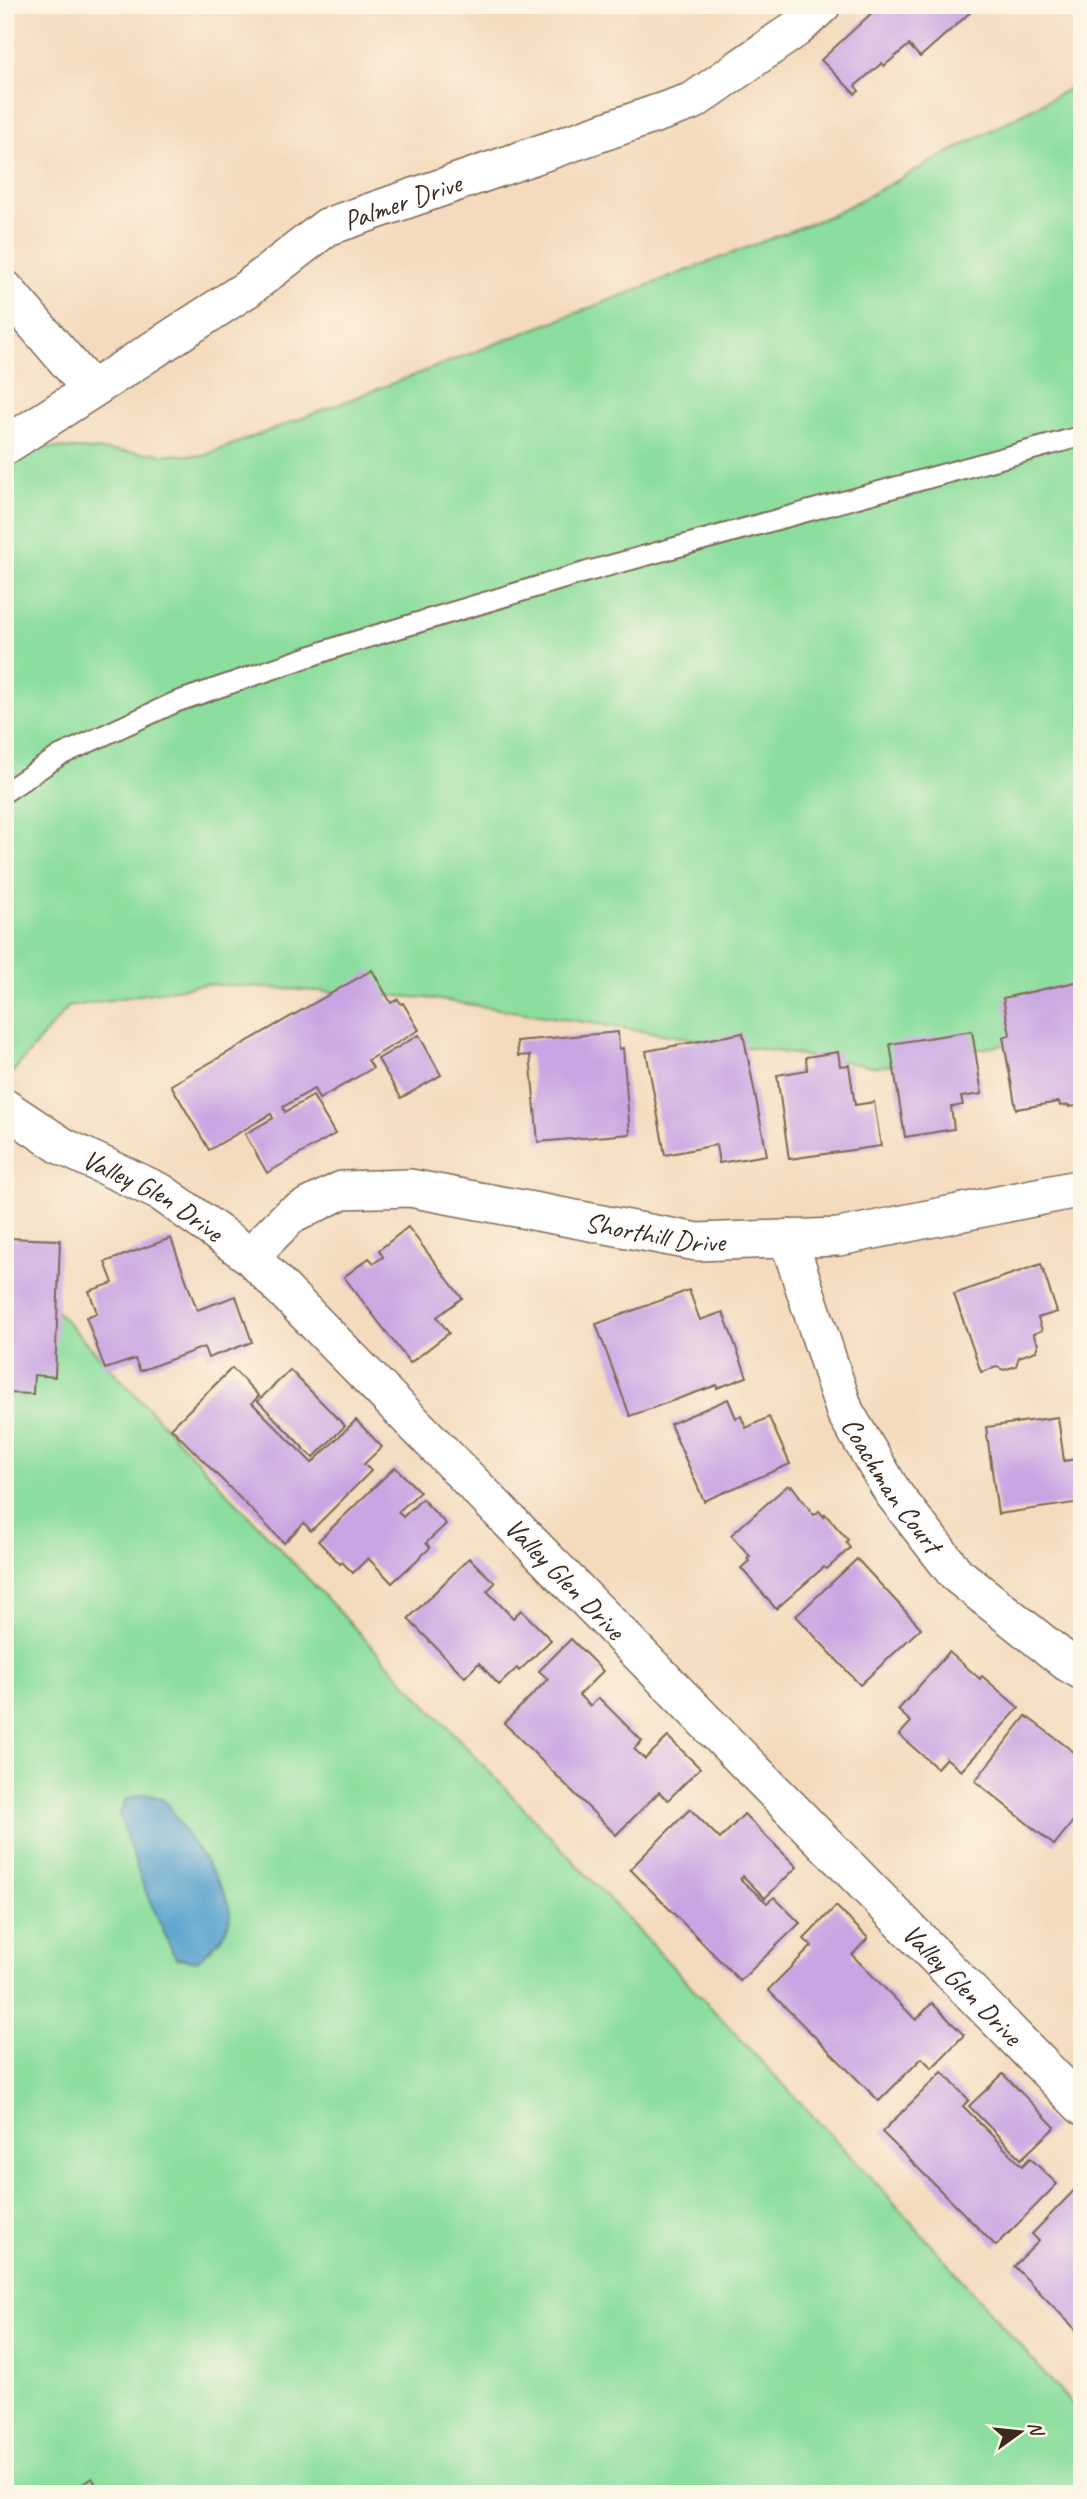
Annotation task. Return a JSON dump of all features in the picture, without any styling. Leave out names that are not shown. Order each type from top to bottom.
[{"type":"street","name":"Palmer Drive","points":[[5,446],[247,289],[327,227],[693,101],[797,28],[822,5]]},
{"type":"street","points":[[5,289],[91,389]]},
{"type":"street","name":"Valley Glen Drive","points":[[5,1108],[62,1146],[162,1193],[250,1256],[1082,2106]]},
{"type":"street","name":"Shorthill Drive","points":[[250,1256],[290,1216],[342,1190],[410,1188],[697,1242],[839,1237],[1082,1188]]},
{"type":"street","name":"Coachman Court","points":[[789,1238],[845,1412],[893,1493],[957,1574],[1068,1663],[1082,1671]]},
{"type":"lane","points":[[5,792],[59,756],[176,702],[343,645],[586,572],[1082,436]]},
{"type":"green space","points":[[1082,82],[1082,1031],[878,1067],[427,998],[206,984],[68,1007],[5,1081],[5,445],[203,456],[832,215]]},
{"type":"green space","points":[[5,1256],[888,2196],[1082,2416],[1082,2494],[5,2494]]},
{"type":"water","points":[[142,1794],[159,1798],[170,1807],[212,1871],[228,1903],[230,1913],[224,1934],[197,1961],[177,1958],[173,1953],[144,1888],[119,1815],[126,1800]]},
{"type":"building","points":[[873,5],[971,5],[974,9],[920,57],[909,45],[884,66],[882,63],[855,86],[859,91],[855,94],[821,60],[876,9]]},
{"type":"building","points":[[372,970],[391,1003],[398,999],[403,1003],[419,1030],[368,1060],[373,1068],[319,1099],[314,1089],[283,1107],[285,1112],[313,1096],[335,1134],[267,1173],[245,1134],[273,1118],[271,1114],[209,1150],[171,1085]]},
{"type":"building","points":[[1080,981],[1082,1105],[1060,1106],[1059,1102],[1016,1109],[1003,1037],[1010,1035],[1003,998]]},
{"type":"building","points":[[972,1031],[982,1094],[961,1097],[963,1105],[951,1107],[954,1129],[905,1137],[890,1044]]},
{"type":"building","points":[[618,1032],[619,1049],[623,1048],[630,1134],[538,1142],[530,1055],[518,1056],[517,1041]]},
{"type":"building","points":[[743,1033],[767,1155],[719,1163],[716,1145],[665,1155],[646,1051]]},
{"type":"building","points":[[419,1035],[441,1075],[401,1098],[378,1059]]},
{"type":"building","points":[[838,1052],[840,1066],[849,1065],[855,1105],[874,1102],[881,1146],[789,1159],[777,1075],[807,1070],[806,1057]]},
{"type":"building","points":[[408,1227],[462,1298],[437,1317],[449,1333],[410,1363],[344,1277],[369,1258],[374,1263],[383,1257],[379,1250]]},
{"type":"building","points":[[5,1238],[60,1240],[55,1377],[34,1375],[33,1394],[5,1393]]},
{"type":"building","points":[[171,1238],[197,1310],[236,1296],[252,1342],[208,1358],[204,1347],[140,1371],[135,1359],[105,1369],[86,1317],[97,1313],[89,1291],[113,1283],[105,1262]]},
{"type":"building","points":[[1041,1264],[1057,1312],[1038,1318],[1042,1330],[1033,1334],[1038,1344],[1036,1351],[1019,1357],[1016,1366],[1004,1370],[997,1367],[981,1372],[954,1294]]},
{"type":"building","points":[[689,1290],[700,1320],[723,1312],[747,1377],[630,1416],[596,1324]]},
{"type":"building","points":[[232,1368],[259,1396],[252,1403],[312,1463],[356,1420],[382,1447],[364,1464],[371,1471],[311,1531],[304,1523],[284,1543],[171,1428]]},
{"type":"building","points":[[290,1370],[345,1426],[313,1458],[258,1401]]},
{"type":"building","points":[[728,1399],[736,1418],[741,1416],[746,1428],[769,1417],[790,1464],[704,1501],[670,1424]]},
{"type":"building","points":[[1058,1417],[1064,1461],[1082,1458],[1082,1502],[998,1514],[986,1427]]},
{"type":"building","points":[[395,1467],[420,1492],[398,1512],[403,1517],[422,1499],[446,1524],[426,1543],[430,1548],[392,1583],[368,1558],[353,1573],[342,1562],[340,1564],[318,1541]]},
{"type":"building","points":[[788,1485],[792,1486],[814,1515],[819,1511],[824,1517],[825,1514],[848,1540],[846,1542],[850,1548],[776,1609],[741,1568],[749,1561],[747,1558],[750,1556],[731,1535]]},
{"type":"building","points":[[469,1558],[495,1583],[487,1591],[513,1618],[521,1610],[551,1640],[519,1671],[517,1668],[499,1685],[479,1663],[465,1677],[408,1619]]},
{"type":"building","points":[[857,1559],[921,1628],[860,1685],[796,1616]]},
{"type":"building","points":[[571,1639],[603,1671],[579,1695],[590,1706],[599,1698],[642,1741],[634,1749],[645,1759],[668,1737],[700,1768],[668,1800],[659,1792],[616,1835],[504,1723],[548,1679],[539,1671]]},
{"type":"building","points":[[949,1652],[1019,1708],[961,1771],[946,1758],[937,1768],[899,1735],[911,1722],[898,1710]]},
{"type":"building","points":[[1026,1716],[1082,1758],[1082,1810],[1054,1845],[975,1781]]},
{"type":"building","points":[[690,1809],[720,1839],[744,1814],[797,1867],[765,1898],[743,1876],[740,1879],[767,1903],[774,1897],[800,1923],[740,1981],[630,1869]]},
{"type":"building","points":[[836,1906],[868,1938],[852,1955],[916,2020],[932,2003],[964,2035],[932,2068],[922,2058],[879,2101],[768,1990],[812,1946],[804,1939]]},
{"type":"building","points":[[942,2072],[969,2100],[963,2106],[1022,2166],[1030,2158],[1057,2184],[996,2246],[882,2132]]},
{"type":"building","points":[[1003,2074],[1055,2127],[1021,2159],[969,2106]]},
{"type":"building","points":[[1082,2182],[1082,2336],[1014,2266],[1039,2241],[1032,2234]]},
{"type":"building","points":[[92,2478],[102,2494],[71,2494],[70,2492]]}]
